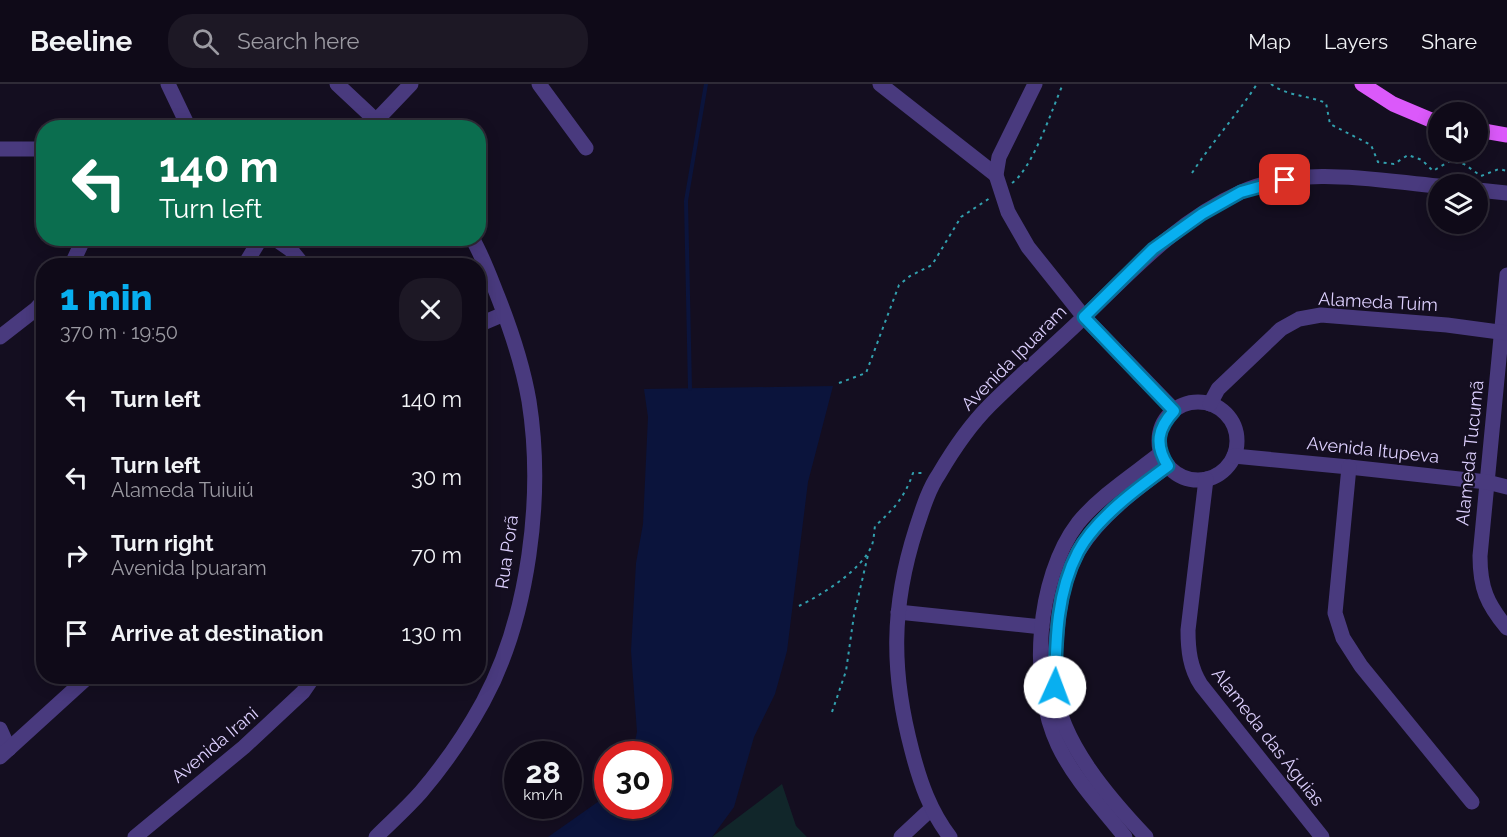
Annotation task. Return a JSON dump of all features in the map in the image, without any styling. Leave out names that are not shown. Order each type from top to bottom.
[{"type":"main road","points":[[1362,84],[1394,104],[1428,119]]},
{"type":"main road","points":[[1488,132],[1507,135]]},
{"type":"street","points":[[168,84],[185,120]]},
{"type":"street","points":[[337,84],[371,120]]},
{"type":"street","points":[[380,120],[411,84]]},
{"type":"street","points":[[539,84],[586,148]]},
{"type":"street","points":[[880,84],[999,183]]},
{"type":"street","points":[[1035,84],[999,157],[999,183],[1008,212],[1028,247],[1084,317],[1174,411]]},
{"type":"street","points":[[0,149],[36,149]]},
{"type":"street","name":"Avenida Ipuaram","points":[[950,837],[931,809],[919,775],[898,690],[896,652],[898,612],[906,561],[922,509],[937,476],[959,444],[988,407],[1153,249],[1202,214],[1241,192],[1285,180],[1327,176],[1428,185]]},
{"type":"street","points":[[1488,191],[1507,193]]},
{"type":"street","points":[[285,246],[298,258]]},
{"type":"street","name":"Rua Porã","points":[[376,837],[422,791],[450,753],[483,701],[506,650],[531,553],[534,499],[533,444],[529,402],[523,374],[504,314],[486,268]]},
{"type":"street","name":"Alameda Tucumã","points":[[1507,275],[1504,333],[1486,482],[1480,577],[1495,614],[1507,628]]},
{"type":"street","points":[[0,337],[36,309]]},
{"type":"street","points":[[486,322],[504,314]]},
{"type":"street","name":"Alameda Tuim","points":[[1210,404],[1218,389],[1281,330],[1299,319],[1321,315],[1447,325],[1504,333]]},
{"type":"street","points":[[1196,402],[1210,404],[1224,412],[1233,425],[1237,441],[1234,456],[1218,475],[1192,480],[1179,475],[1164,459],[1160,432],[1164,422],[1182,405],[1196,402]]},
{"type":"street","name":"Avenida Itupeva","points":[[1234,456],[1486,482],[1507,487]]},
{"type":"street","points":[[1135,835],[1068,762],[1059,746],[1047,717],[1041,689],[1042,627],[1051,579],[1064,547],[1076,526],[1089,510],[1164,459]]},
{"type":"street","points":[[1135,835],[1076,748],[1059,712],[1055,687],[1056,644],[1066,583],[1079,551],[1093,532],[1164,459]]},
{"type":"street","points":[[1349,467],[1335,613],[1343,638],[1360,666],[1472,802]]},
{"type":"street","name":"Alameda das Águias","points":[[1206,479],[1188,630],[1188,651],[1191,663],[1201,685],[1322,837]]},
{"type":"street","points":[[898,612],[1042,627]]},
{"type":"street","points":[[4,753],[80,684]]},
{"type":"street","name":"Avenida Irani","points":[[135,837],[244,747],[303,692],[308,684]]},
{"type":"street","points":[[0,729],[4,753]]},
{"type":"street","points":[[901,837],[931,809]]},
{"type":"path","points":[[839,383],[866,373],[899,285],[910,276],[932,265],[961,217],[999,183],[1017,179],[1034,154],[1063,84]]},
{"type":"path","points":[[1192,173],[1257,84]]},
{"type":"path","points":[[1271,84],[1281,92],[1314,98],[1326,103],[1330,124],[1371,145],[1378,162],[1394,164],[1408,155],[1422,160],[1433,171],[1450,161],[1464,164],[1481,176],[1499,169],[1507,171]]},
{"type":"path","points":[[799,606],[821,595],[840,581],[868,552],[873,543],[874,526],[891,512],[905,495],[913,473],[920,472],[937,476]]},
{"type":"path","points":[[832,712],[846,671],[854,615],[868,552]]},
{"type":"green space","points":[[782,784],[796,826],[807,837],[712,837]]},
{"type":"shaded area","points":[[833,386],[808,482],[787,651],[775,694],[754,737],[734,807],[712,837],[548,837],[574,819],[582,819],[582,813],[594,805],[594,819],[672,819],[672,741],[635,741],[637,732],[631,651],[636,563],[643,524],[648,417],[644,389]]},
{"type":"waterway","points":[[690,389],[686,201],[706,84]]},
{"type":"route","points":[[1055,687],[1058,621],[1066,583],[1079,551],[1093,532],[1132,492],[1168,466],[1161,453],[1160,432],[1164,422],[1174,411],[1084,317],[1153,249],[1202,214],[1241,192],[1285,180]]}]
